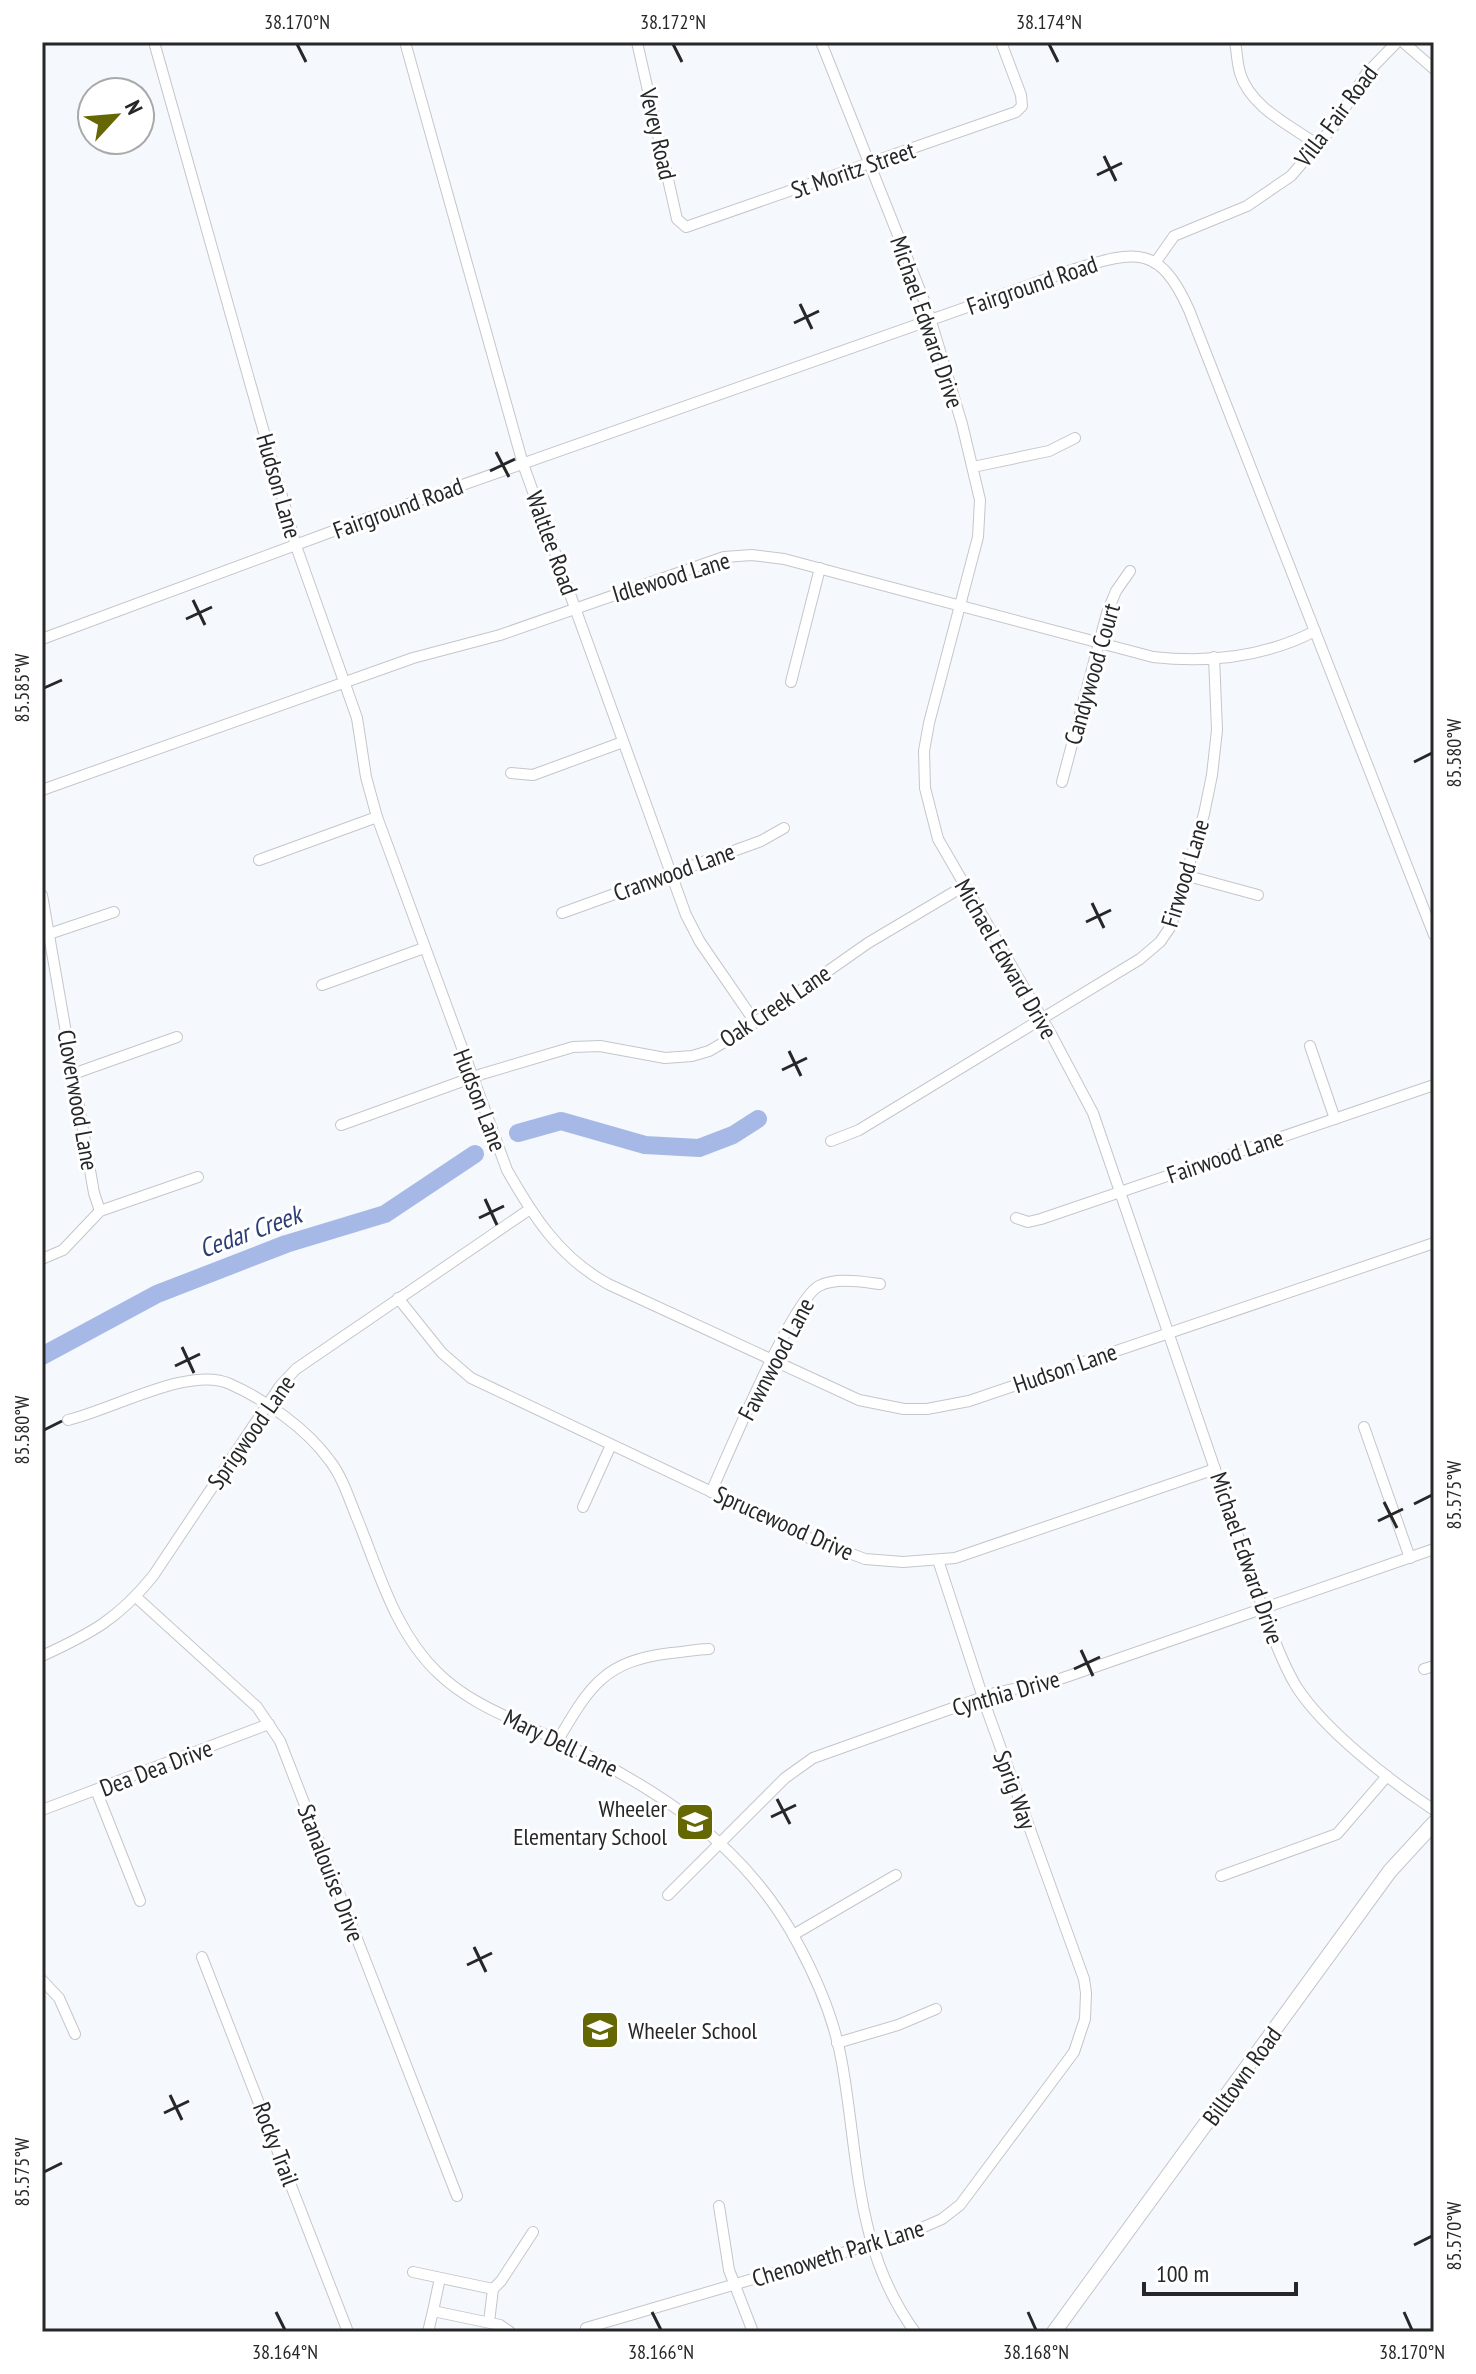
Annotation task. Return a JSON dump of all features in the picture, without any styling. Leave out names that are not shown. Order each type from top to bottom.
[{"type":"main road","name":"Billtown Road","points":[[1054,2332],[1390,1871],[1434,1823]]},
{"type":"street","name":"Hudson Lane","points":[[154,42],[296,546],[357,718],[366,777],[377,817],[507,1170],[530,1209],[559,1248],[589,1274],[859,1400],[904,1409],[927,1409],[969,1401],[1434,1243]]},
{"type":"street","name":"Waltlee Road","points":[[405,42],[523,464],[686,915],[700,942],[755,1022]]},
{"type":"street","name":"Vevey Road","points":[[637,42],[677,219],[682,225]]},
{"type":"street","name":"Michael Edward Drive","points":[[821,42],[931,321],[973,467],[981,516],[924,751],[929,810],[938,839],[1093,1113],[1285,1666],[1307,1701],[1326,1722],[1387,1776],[1434,1810]]},
{"type":"street","name":"St Moritz Street","points":[[682,225],[692,226],[1016,112],[1022,106],[1021,95],[1001,42]]},
{"type":"street","points":[[1235,42],[1240,74],[1250,94],[1318,145]]},
{"type":"street","name":"Villa Fair Road","points":[[1155,263],[1174,236],[1265,195],[1291,176],[1318,145],[1366,74],[1397,42]]},
{"type":"street","points":[[1403,42],[1434,69]]},
{"type":"street","name":"Fairground Road","points":[[42,639],[523,464],[1101,261],[1141,255],[1155,263]]},
{"type":"street","points":[[1155,263],[1168,272],[1189,310],[1434,935]]},
{"type":"street","points":[[973,467],[1049,451],[1075,438]]},
{"type":"street","name":"Idlewood Lane","points":[[42,790],[413,658],[500,635],[724,557],[766,556],[820,568],[1153,657],[1180,660],[1267,651],[1315,631]]},
{"type":"street","points":[[791,682],[820,568]]},
{"type":"street","name":"Candywood Court","points":[[1062,782],[1107,613],[1116,591],[1130,571]]},
{"type":"street","name":"Firwood Lane","points":[[831,1141],[859,1130],[1140,959],[1160,942],[1171,926],[1188,876],[1215,757],[1214,657]]},
{"type":"street","points":[[511,773],[533,775],[623,742]]},
{"type":"street","points":[[259,860],[377,817]]},
{"type":"street","name":"Cranwood Lane","points":[[562,913],[761,841],[784,828]]},
{"type":"street","points":[[1188,876],[1258,895]]},
{"type":"street","name":"Oak Creek Lane","points":[[341,1125],[471,1078],[573,1047],[600,1046],[665,1058],[692,1056],[727,1041],[868,943],[964,886]]},
{"type":"street","name":"Cloverwood Lane","points":[[42,895],[94,1193],[100,1211]]},
{"type":"street","points":[[49,934],[114,912]]},
{"type":"street","points":[[322,985],[424,948]]},
{"type":"street","points":[[73,1074],[177,1037]]},
{"type":"street","points":[[1310,1046],[1335,1119]]},
{"type":"street","name":"Fairwood Lane","points":[[1016,1218],[1036,1221],[1434,1085]]},
{"type":"street","points":[[42,1259],[63,1250],[100,1211],[198,1177]]},
{"type":"street","name":"Sprigwood Lane","points":[[42,1656],[98,1629],[136,1597],[267,1405],[296,1369],[530,1209]]},
{"type":"street","name":"Fawnwood Lane","points":[[711,1492],[799,1306],[811,1291],[838,1282],[880,1284]]},
{"type":"street","name":"Sprucewood Drive","points":[[398,1298],[460,1371],[809,1538],[865,1559],[903,1562],[955,1558],[1215,1469]]},
{"type":"street","name":"Mary Dell Lane","points":[[68,1420],[197,1379],[226,1382],[267,1405],[295,1426],[331,1462],[345,1487],[402,1626],[422,1657],[449,1684],[473,1700],[646,1786],[670,1801],[721,1844],[758,1884],[793,1935],[823,1997],[837,2043],[871,2244],[892,2296],[915,2332]]},
{"type":"street","points":[[1364,1427],[1410,1558]]},
{"type":"street","points":[[583,1507],[611,1445]]},
{"type":"street","name":"Cynthia Drive","points":[[668,1895],[785,1778],[813,1758],[983,1697],[1060,1679],[1434,1549]]},
{"type":"street","name":"Sprig Way","points":[[938,1560],[983,1697],[1084,1979],[1085,2019]]},
{"type":"street","name":"Stanalouise Drive","points":[[136,1597],[257,1707],[280,1741],[457,2196]]},
{"type":"street","points":[[558,1740],[593,1686],[614,1669],[644,1657],[709,1649]]},
{"type":"street","name":"Dea Dea Drive","points":[[42,1810],[269,1724]]},
{"type":"street","points":[[1221,1876],[1337,1834],[1387,1776]]},
{"type":"street","points":[[96,1790],[140,1901]]},
{"type":"street","points":[[793,1935],[896,1875]]},
{"type":"street","name":"Rocky Trail","points":[[202,1957],[348,2332]]},
{"type":"street","points":[[42,1980],[59,1998],[75,2034]]},
{"type":"street","points":[[837,2043],[898,2025],[936,2009]]},
{"type":"street","name":"Chenoweth Park Lane","points":[[586,2328],[932,2224],[960,2205],[1074,2052],[1085,2019]]},
{"type":"street","points":[[719,2206],[734,2286],[753,2332]]},
{"type":"street","points":[[489,2322],[493,2289],[533,2232]]},
{"type":"street","points":[[413,2272],[493,2289]]},
{"type":"street","points":[[428,2332],[440,2278]]},
{"type":"street","points":[[433,2311],[489,2322],[510,2332]]},
{"type":"waterway","name":"Cedar Creek","points":[[518,1133],[561,1121],[645,1145],[699,1148],[733,1135],[758,1119]]},
{"type":"waterway","name":"Cedar Creek","points":[[42,1356],[157,1294],[286,1244],[385,1214],[475,1154]]},
{"type":"place","name":"Wheeler Elementary School","points":[[695,1822]]},
{"type":"place","name":"Wheeler School","points":[[600,2030]]}]
